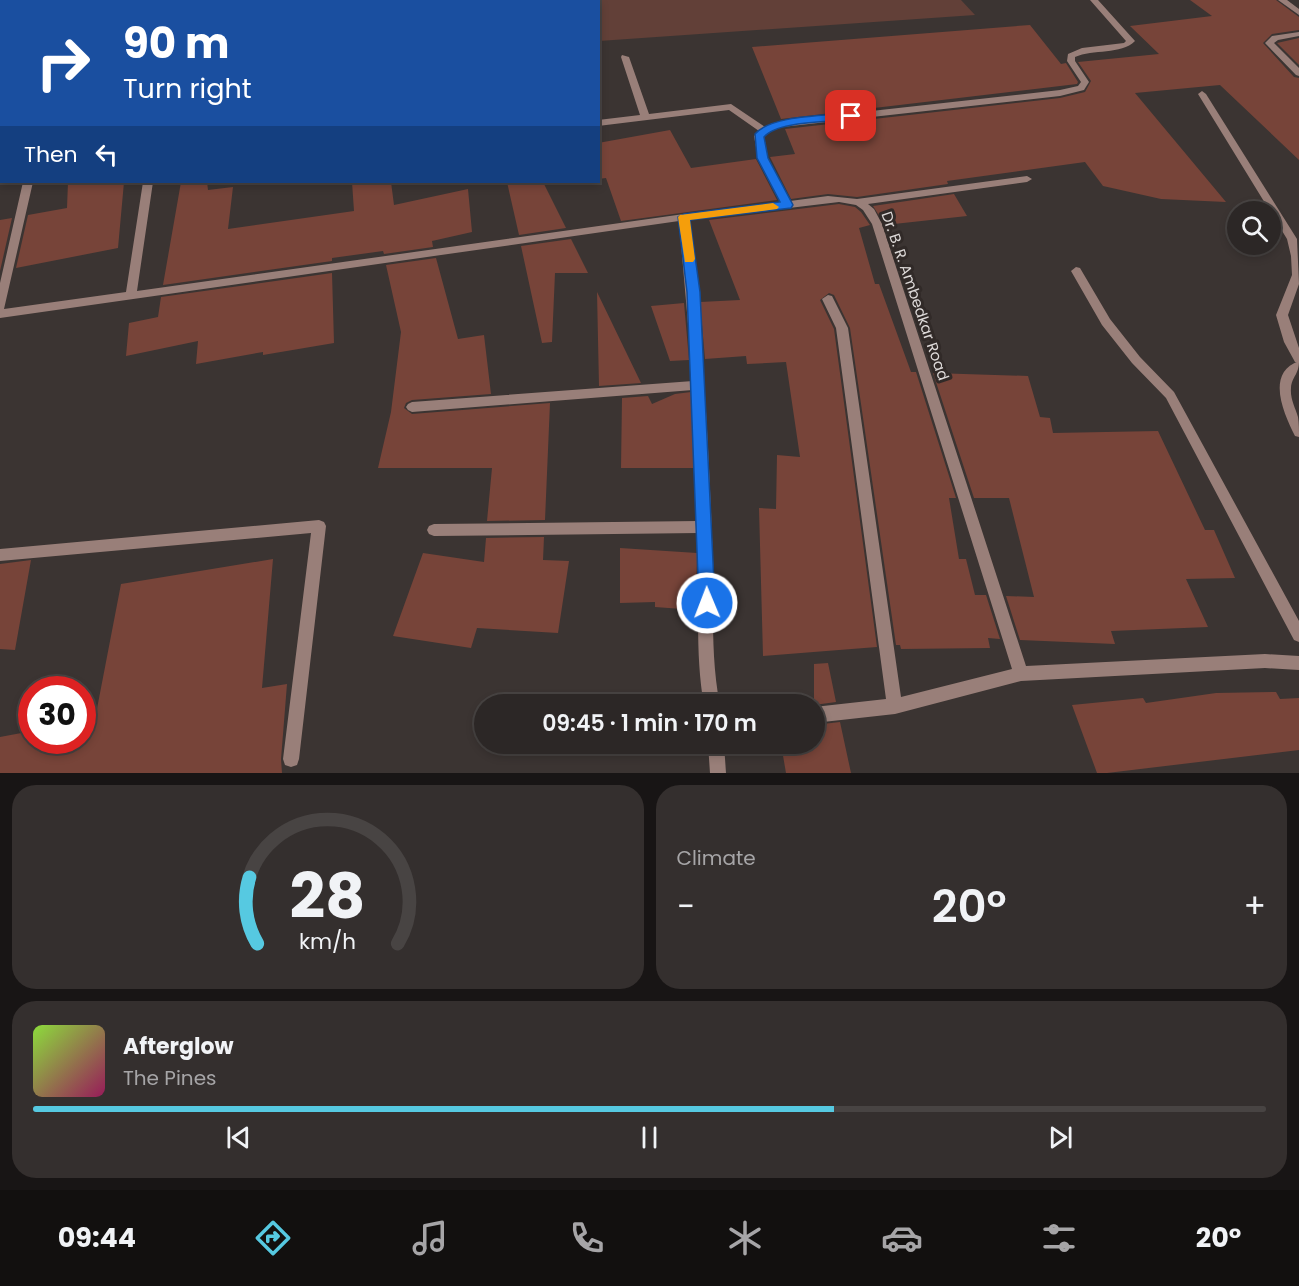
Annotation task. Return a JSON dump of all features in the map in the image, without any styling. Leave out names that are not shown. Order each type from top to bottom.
[{"type":"street","points":[[787,205],[759,148],[759,136],[764,130],[781,124],[1060,93],[1081,88],[1085,82],[1071,61],[1071,56],[1082,51],[1126,45],[1131,41],[1094,0]]},
{"type":"street","points":[[1282,0],[1299,13]]},
{"type":"street","points":[[1299,33],[1275,38],[1269,43],[1299,73]]},
{"type":"street","points":[[625,57],[645,117]]},
{"type":"street","points":[[1202,94],[1292,240],[1297,275],[1282,315],[1290,342],[1299,359]]},
{"type":"street","points":[[600,123],[731,107],[764,130]]},
{"type":"street","points":[[0,314],[684,217],[834,200],[858,202],[1027,179]]},
{"type":"street","points":[[0,307],[28,183]]},
{"type":"street","points":[[131,295],[148,183]]},
{"type":"street","name":"Dr. B. R. Ambedkar Road","points":[[858,202],[869,209],[877,224],[1021,674]]},
{"type":"street","points":[[684,217],[693,292],[707,583],[707,681],[710,694]]},
{"type":"street","points":[[1076,271],[1106,322],[1136,360],[1170,394],[1299,635]]},
{"type":"street","points":[[828,299],[842,328],[895,706]]},
{"type":"street","points":[[1299,365],[1290,371],[1285,381],[1285,403],[1299,432]]},
{"type":"street","points":[[412,407],[698,385]]},
{"type":"street","points":[[0,555],[319,526],[291,759]]},
{"type":"street","points":[[434,530],[704,528]]},
{"type":"street","points":[[825,714],[895,706],[1021,674],[1265,660],[1299,663]]},
{"type":"street","points":[[717,754],[718,773]]},
{"type":"shaded area","points":[[600,0],[961,0],[975,15],[600,41]]},
{"type":"building","points":[[1190,0],[1276,0],[1299,17],[1299,30],[1272,34],[1263,43],[1294,77],[1299,78],[1299,160],[1220,85],[1135,93],[1226,202],[1161,199],[1103,186],[1085,162],[947,181],[948,184],[857,197],[828,194],[791,199],[770,157],[795,154],[785,129],[1060,98],[1085,92],[1091,81],[1078,62],[1159,54],[1130,26],[1212,16]]},
{"type":"building","points":[[1030,25],[1061,64],[1066,63],[1078,82],[1077,84],[781,119],[752,47]]},
{"type":"building","points":[[1299,38],[1299,65],[1277,43]]},
{"type":"building","points":[[670,130],[691,168],[756,159],[777,200],[621,221],[606,178],[600,179],[600,143]]},
{"type":"building","points":[[68,183],[124,183],[118,248],[16,268],[28,215],[67,208]]},
{"type":"building","points":[[181,183],[207,183],[208,190],[233,187],[228,229],[354,211],[352,183],[391,183],[394,205],[468,189],[472,232],[432,241],[433,247],[332,258],[332,261],[163,285]]},
{"type":"building","points":[[507,183],[544,183],[566,228],[519,235]]},
{"type":"building","points":[[954,194],[967,216],[885,225],[873,206]]},
{"type":"building","points":[[839,204],[855,207],[870,225],[859,228],[875,284],[879,284],[911,372],[916,372],[956,498],[949,498],[959,559],[966,559],[975,595],[986,595],[1000,639],[988,638],[990,648],[901,649],[900,645],[896,645],[850,328],[834,295],[829,293],[820,300],[834,329],[877,647],[763,656],[759,508],[776,509],[777,455],[800,457],[786,362],[747,364],[746,356],[705,359],[700,302],[740,300],[709,220]]},
{"type":"building","points":[[12,218],[0,271],[0,220]]},
{"type":"building","points":[[571,239],[588,273],[555,273],[552,342],[542,343],[521,246]]},
{"type":"building","points":[[436,258],[458,339],[484,335],[491,394],[412,400],[406,403],[404,408],[412,414],[550,403],[545,520],[487,521],[492,468],[378,468],[391,412],[401,332],[386,265]]},
{"type":"building","points":[[332,273],[334,343],[196,364],[198,341],[126,356],[129,323],[158,317],[161,297]]},
{"type":"building","points":[[597,292],[641,383],[599,386]]},
{"type":"building","points":[[684,303],[689,360],[670,361],[651,306]]},
{"type":"building","points":[[933,373],[1028,376],[1040,417],[1050,418],[1053,433],[1158,431],[1205,530],[1214,530],[1235,578],[1186,579],[1208,627],[1111,631],[1115,644],[1020,640],[1006,596],[1034,597],[1009,498],[974,498]]},
{"type":"building","points":[[691,392],[694,468],[621,468],[622,398],[648,396],[652,404],[675,394]]},
{"type":"building","points":[[544,537],[543,560],[569,561],[558,633],[477,628],[471,648],[393,636],[423,553],[484,562],[486,538]]},
{"type":"building","points":[[620,548],[697,553],[696,610],[655,607],[655,602],[620,603]]},
{"type":"building","points":[[273,559],[262,688],[287,684],[282,773],[0,773],[0,737],[18,734],[18,754],[96,754],[96,714],[121,584]]},
{"type":"building","points":[[31,560],[15,650],[0,649],[0,564]]},
{"type":"building","points":[[828,663],[836,702],[825,704],[825,694],[814,694],[814,664]]},
{"type":"building","points":[[1276,692],[1280,699],[1299,698],[1299,750],[1107,773],[1097,773],[1072,705],[1143,698],[1146,703],[1216,693]]},
{"type":"building","points":[[840,722],[851,773],[786,773],[783,754],[825,754],[825,724]]},
{"type":"slow traffic","points":[[689,259],[684,217],[773,207]]},
{"type":"route","points":[[707,603],[693,292],[684,217],[787,205],[763,158],[759,148],[759,136],[764,130],[781,124],[851,116]]}]
